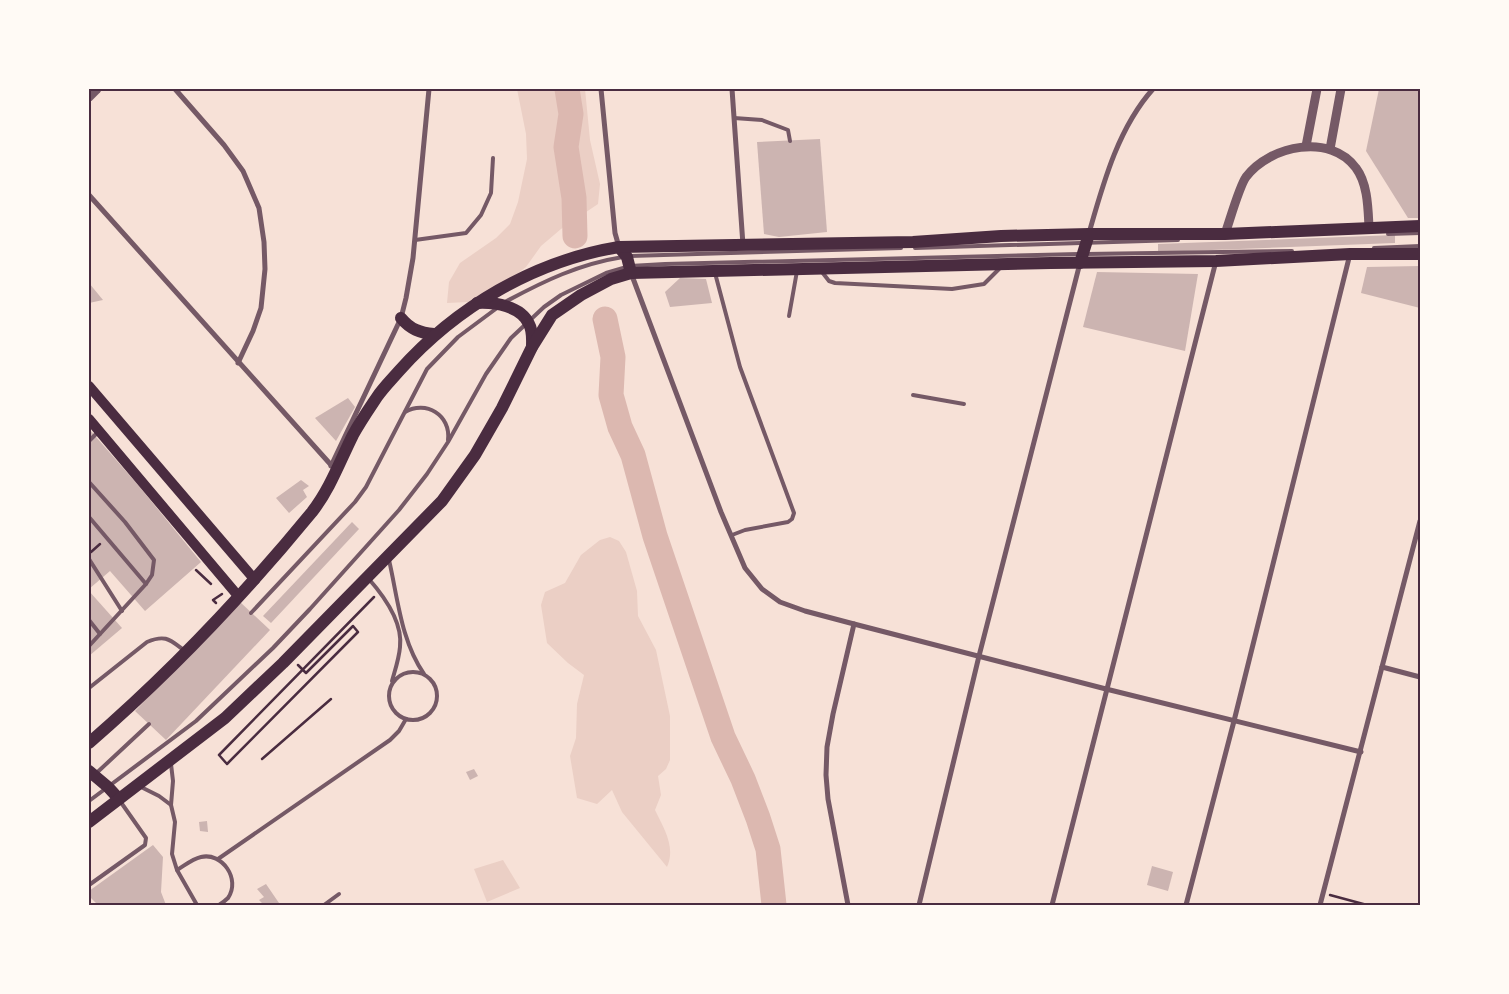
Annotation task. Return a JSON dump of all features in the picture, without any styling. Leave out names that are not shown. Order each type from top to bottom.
[{"type":"main road","points":[[89,743],[187,653],[255,580],[314,510],[333,468],[378,395],[434,334],[477,303],[526,275],[576,256],[714,270],[797,270],[1003,264],[1085,249],[1225,234],[1420,226]]},
{"type":"main road","points":[[89,822],[136,784],[225,718],[283,663],[442,500],[475,456],[502,408],[532,347],[552,315],[581,295],[611,279],[627,261],[743,245],[810,239],[913,242],[1001,236],[1085,249],[1216,261],[1352,252],[1420,254]]},
{"type":"main road","points":[[477,303],[502,304],[515,310],[529,322],[532,332],[532,347]]},
{"type":"main road","points":[[401,318],[412,328],[427,334],[434,334]]},
{"type":"main road","points":[[90,389],[255,580]]},
{"type":"main road","points":[[94,425],[239,597]]},
{"type":"main road","points":[[91,776],[108,787],[119,799]]},
{"type":"street","points":[[89,97],[97,89]]},
{"type":"street","points":[[176,89],[224,145],[243,171],[259,208],[264,251],[260,308],[253,331],[238,363]]},
{"type":"street","points":[[89,195],[333,468],[401,318],[409,283],[415,240],[429,89]]},
{"type":"street","points":[[601,89],[615,233],[745,568],[762,589],[780,602],[805,611],[1106,689],[1361,752]]},
{"type":"street","points":[[732,89],[743,245]]},
{"type":"street","points":[[918,905],[979,656],[1102,188],[1126,129],[1153,89]]},
{"type":"street","points":[[1306,146],[1317,89]]},
{"type":"street","points":[[1330,149],[1341,89]]},
{"type":"street","points":[[1225,234],[1245,178],[1258,163],[1279,153],[1306,146],[1330,149],[1345,157],[1357,168],[1364,186],[1369,227]]},
{"type":"street","points":[[1186,905],[1352,252]]},
{"type":"street","points":[[1052,905],[1216,261]]},
{"type":"street","points":[[1320,905],[1420,521]]},
{"type":"street","points":[[848,905],[828,799],[826,775],[827,747],[833,714],[854,624]]},
{"type":"street","points":[[1382,667],[1420,677]]},
{"type":"lane","points":[[734,118],[762,120],[788,130],[790,141]]},
{"type":"lane","points":[[415,240],[466,233],[481,215],[492,193],[493,158]]},
{"type":"lane","points":[[1384,234],[1420,233]]},
{"type":"lane","points":[[1196,240],[1315,236]]},
{"type":"lane","points":[[89,801],[196,721],[273,648],[399,510],[427,474],[448,442],[486,374],[512,338],[544,307],[561,295],[627,261],[665,264],[1085,249],[1186,240]]},
{"type":"lane","points":[[1373,248],[1420,246]]},
{"type":"lane","points":[[251,613],[355,502],[366,487],[427,369],[458,337],[502,304],[549,279],[598,261],[1085,249],[1298,251]]},
{"type":"lane","points":[[1335,249],[1352,252]]},
{"type":"lane","points":[[819,268],[829,280],[836,283],[952,288],[984,284],[1003,264]]},
{"type":"lane","points":[[714,270],[740,367],[794,513],[792,519],[788,522],[745,530],[732,536]]},
{"type":"lane","points":[[789,316],[797,270]]},
{"type":"lane","points":[[913,395],[964,404]]},
{"type":"lane","points":[[404,412],[415,407],[421,407],[439,413],[448,429],[448,442]]},
{"type":"lane","points":[[89,441],[94,425]]},
{"type":"lane","points":[[89,482],[125,522],[154,560],[152,575],[146,584],[89,646]]},
{"type":"lane","points":[[89,517],[146,584]]},
{"type":"lane","points":[[367,577],[380,591],[396,620],[401,645],[388,694],[392,710],[398,716],[406,719],[422,719],[429,715],[437,701],[437,693],[435,685],[424,674],[414,659],[403,625],[388,556]]},
{"type":"lane","points":[[89,560],[122,611]]},
{"type":"lane","points":[[89,620],[100,634]]},
{"type":"lane","points":[[89,688],[147,642],[157,638],[166,638],[187,653]]},
{"type":"lane","points":[[391,686],[401,674],[416,672],[424,674]]},
{"type":"lane","points":[[218,859],[390,740],[399,731],[406,719]]},
{"type":"lane","points":[[91,776],[149,724]]},
{"type":"lane","points":[[170,759],[172,780],[171,805],[175,822],[172,854],[177,870],[197,905]]},
{"type":"lane","points":[[136,784],[149,790],[171,805]]},
{"type":"lane","points":[[89,885],[145,845],[146,838],[119,799]]},
{"type":"lane","points":[[177,870],[202,856],[218,859],[229,869],[233,883],[228,898],[219,905]]},
{"type":"lane","points":[[324,905],[339,894]]},
{"type":"path","points":[[292,660],[306,673],[353,626],[358,632],[227,764],[219,755],[380,591]]},
{"type":"path","points":[[262,760],[332,699]]},
{"type":"path","points":[[1323,893],[1367,905]]},
{"type":"shaded area","points":[[517,89],[585,89],[590,140],[600,184],[598,204],[561,229],[541,246],[526,267],[508,281],[468,302],[447,303],[449,282],[460,263],[496,238],[510,224],[518,202],[527,159],[526,134]]},
{"type":"shaded area","points":[[610,537],[619,541],[626,552],[637,591],[638,616],[656,650],[670,716],[670,760],[666,769],[658,776],[661,795],[655,810],[670,845],[667,867],[622,812],[612,790],[597,804],[577,798],[570,756],[576,738],[577,704],[584,675],[547,643],[541,605],[545,592],[565,583],[581,555],[600,540]]},
{"type":"shaded area","points":[[503,860],[520,888],[487,902],[474,869]]},
{"type":"building","points":[[1379,89],[1420,89],[1420,218],[1408,218],[1366,151]]},
{"type":"building","points":[[820,139],[827,232],[779,237],[764,234],[757,142]]},
{"type":"building","points":[[1395,235],[1395,243],[1158,252],[1158,244]]},
{"type":"building","points":[[1420,266],[1420,308],[1361,293],[1367,267]]},
{"type":"building","points":[[1097,272],[1198,274],[1185,351],[1083,327]]},
{"type":"building","points":[[680,278],[706,279],[712,303],[670,307],[665,292]]},
{"type":"building","points":[[89,283],[103,300],[89,303]]},
{"type":"building","points":[[348,398],[355,407],[336,441],[315,418]]},
{"type":"building","points":[[89,429],[201,562],[145,611],[110,571],[89,589]]},
{"type":"building","points":[[301,480],[309,486],[303,490],[307,497],[289,513],[276,498]]},
{"type":"building","points":[[352,522],[359,529],[271,623],[263,616]]},
{"type":"building","points":[[89,591],[122,628],[89,656]]},
{"type":"building","points":[[239,601],[270,630],[166,740],[135,711]]},
{"type":"building","points":[[474,769],[478,776],[470,780],[466,772]]},
{"type":"building","points":[[207,821],[208,832],[200,831],[199,822]]},
{"type":"building","points":[[153,845],[163,857],[161,892],[166,905],[98,905],[89,896],[89,891]]},
{"type":"building","points":[[1152,866],[1173,872],[1168,891],[1147,885]]},
{"type":"building","points":[[266,884],[279,903],[277,905],[264,905],[259,900],[264,897],[257,889]]},
{"type":"waterway","points":[[567,89],[571,114],[566,147],[574,198],[575,236]]},
{"type":"waterway","points":[[605,319],[613,357],[611,395],[620,427],[633,455],[655,536],[723,737],[743,779],[768,849],[774,905]]}]
